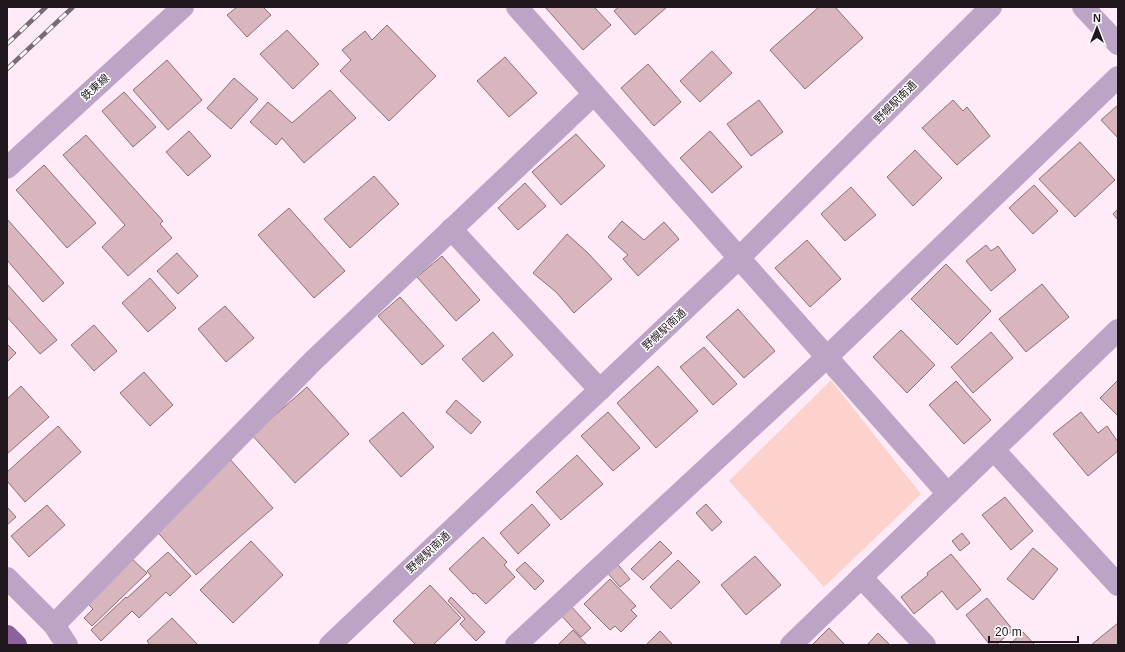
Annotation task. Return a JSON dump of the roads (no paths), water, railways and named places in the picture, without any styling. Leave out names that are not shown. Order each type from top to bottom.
[{"type":"main road","points":[[7,636],[16,645]]},
{"type":"street","name":"鉄東線","points":[[7,168],[183,7]]},
{"type":"street","name":"野幌駅南通","points":[[330,645],[739,258],[991,7]]},
{"type":"street","points":[[1083,7],[1118,44]]},
{"type":"street","points":[[520,8],[594,94],[948,494]]},
{"type":"street","points":[[516,645],[827,357],[1118,77]]},
{"type":"street","points":[[54,625],[313,360],[594,94]]},
{"type":"street","points":[[451,229],[600,390]]},
{"type":"street","points":[[790,645],[1118,330]]},
{"type":"street","points":[[994,450],[1118,585]]},
{"type":"street","points":[[861,577],[925,645]]},
{"type":"street","points":[[7,578],[54,625],[67,645]]},
{"type":"railway","points":[[7,44],[46,7]]},
{"type":"railway","points":[[7,69],[73,7]]}]
